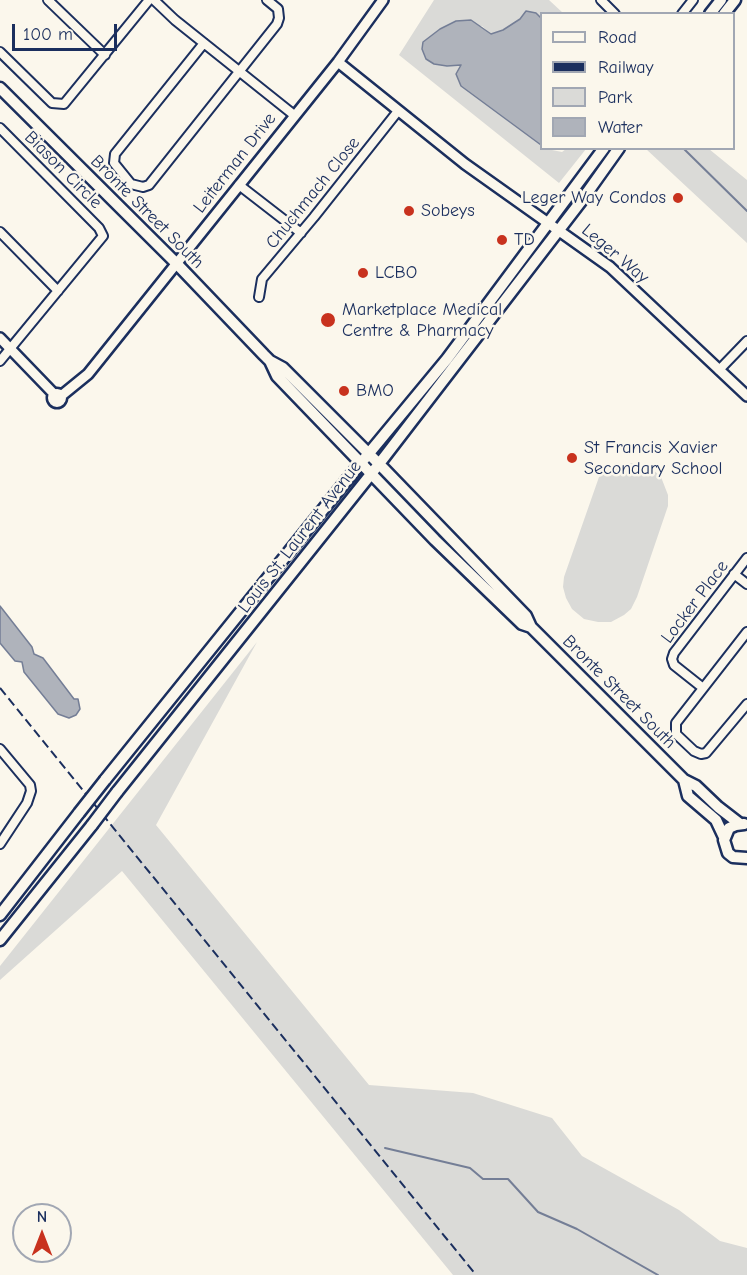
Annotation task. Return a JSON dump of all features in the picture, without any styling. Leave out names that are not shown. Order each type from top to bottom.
[{"type":"main road","points":[[712,12],[721,0]]},
{"type":"main road","points":[[726,12],[735,0]]},
{"type":"main road","name":"Bronte Street South","points":[[0,88],[176,263],[270,361],[283,368],[379,464],[526,616],[531,627],[684,780],[696,786],[718,807],[745,824]]},
{"type":"main road","name":"Louis St. Laurent Avenue","points":[[0,940],[379,464],[554,226],[603,150]]},
{"type":"main road","name":"Louis St. Laurent Avenue","points":[[0,915],[105,780],[368,454],[617,150]]},
{"type":"main road","name":"Bronte Street South","points":[[270,361],[277,376],[360,464],[522,624],[531,627]]},
{"type":"main road","name":"Bronte Street South","points":[[684,780],[688,796],[716,820],[728,853],[745,861]]},
{"type":"main road","points":[[724,837],[729,828],[745,824]]},
{"type":"street","points":[[48,0],[105,55]]},
{"type":"street","points":[[0,52],[46,98],[58,105],[64,104],[149,0]]},
{"type":"street","points":[[154,0],[294,115]]},
{"type":"street","points":[[204,43],[115,154],[114,163],[131,184],[143,188],[149,185],[277,24],[278,9],[267,0]]},
{"type":"street","name":"Leiterman Drive","points":[[11,349],[58,395],[88,374],[338,62],[383,0]]},
{"type":"street","points":[[601,0],[613,12]]},
{"type":"street","points":[[684,12],[693,0]]},
{"type":"street","name":"Leger Way","points":[[338,62],[465,164],[610,267],[747,396]]},
{"type":"street","name":"Chuchmach Close","points":[[259,297],[262,279],[398,111]]},
{"type":"street","name":"Biason Circle","points":[[0,128],[102,231],[103,236],[0,361]]},
{"type":"street","points":[[239,185],[301,233]]},
{"type":"street","points":[[0,232],[58,291]]},
{"type":"street","points":[[0,338],[11,349]]},
{"type":"street","points":[[719,370],[747,340]]},
{"type":"street","name":"Locker Place","points":[[703,688],[674,664],[672,659],[674,653],[747,558]]},
{"type":"street","points":[[734,574],[747,584]]},
{"type":"street","points":[[747,632],[676,723],[676,734],[694,752],[706,753],[747,704]]},
{"type":"street","points":[[0,749],[30,785],[31,791],[27,803],[0,844]]},
{"type":"green space","points":[[434,0],[549,0],[562,12],[540,12],[540,17],[536,13],[526,11],[520,19],[503,30],[491,34],[482,26],[440,29],[424,42],[447,66],[462,65],[461,86],[540,144],[540,150],[562,152],[585,150],[559,183],[399,55]]},
{"type":"green space","points":[[647,150],[710,150],[747,180],[747,243]]},
{"type":"green space","points":[[634,463],[650,467],[661,477],[668,495],[668,506],[631,609],[611,622],[584,619],[572,609],[566,598],[563,587],[564,577],[599,477],[615,465]]},
{"type":"green space","points":[[257,642],[156,825],[369,1085],[473,1093],[552,1118],[582,1156],[679,1210],[720,1241],[747,1248],[747,1275],[453,1275],[122,871],[0,980],[0,966]]},
{"type":"water","points":[[526,11],[536,13],[540,17],[540,144],[461,86],[456,74],[461,65],[434,64],[426,59],[422,49],[423,42],[440,29],[456,21],[471,20],[491,34],[503,30],[520,19]]},
{"type":"water","points":[[0,606],[32,647],[34,654],[43,658],[74,699],[78,699],[80,709],[76,715],[69,718],[58,714],[24,672],[22,662],[15,661],[0,643]]},
{"type":"waterway","points":[[685,150],[747,211]]},
{"type":"waterway","points":[[385,1148],[470,1168],[483,1179],[508,1179],[538,1212],[577,1229],[658,1275]]},
{"type":"railway","points":[[0,688],[476,1275]]},
{"type":"place","name":"Leger Way Condos","points":[[678,198]]},
{"type":"place","name":"Sobeys","points":[[409,211]]},
{"type":"place","name":"TD","points":[[502,240]]},
{"type":"place","name":"LCBO","points":[[363,273]]},
{"type":"place","name":"Marketplace Medical Centre & Pharmacy","points":[[328,320]]},
{"type":"place","name":"BMO","points":[[344,391]]},
{"type":"place","name":"St Francis Xavier Secondary School","points":[[572,458]]}]
